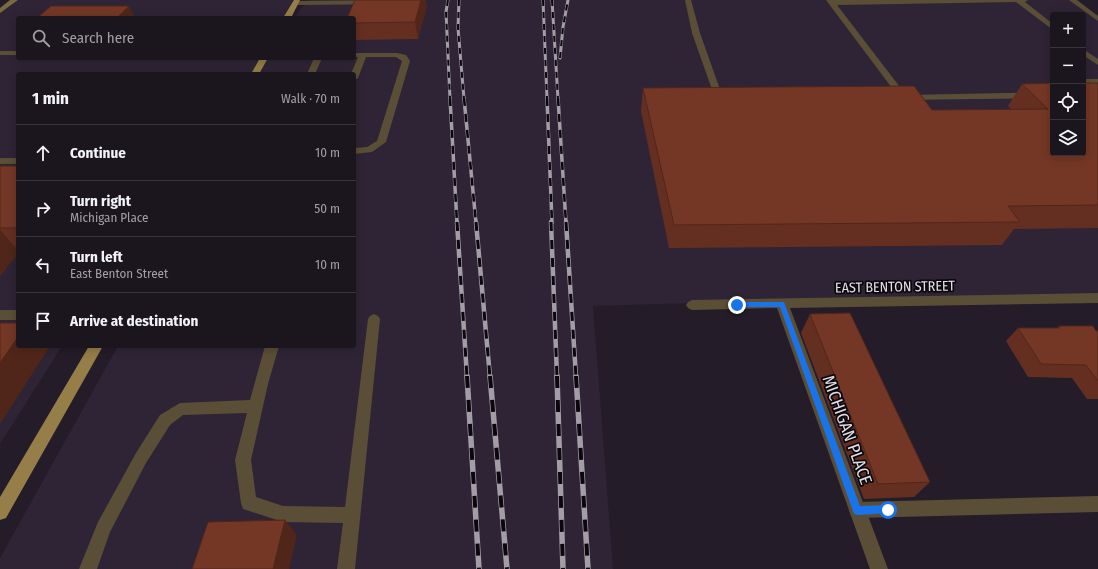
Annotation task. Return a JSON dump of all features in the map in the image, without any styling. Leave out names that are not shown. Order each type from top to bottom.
[{"type":"main road","points":[[288,16],[296,2]]},
{"type":"main road","points":[[255,72],[263,60]]},
{"type":"main road","points":[[0,512],[95,348]]},
{"type":"street","points":[[0,11],[15,0]]},
{"type":"street","points":[[296,2],[347,2],[354,6],[399,2],[400,0]]},
{"type":"street","points":[[688,0],[696,33],[719,98]]},
{"type":"street","points":[[1018,0],[1050,26]]},
{"type":"street","points":[[830,1],[1025,0]]},
{"type":"street","points":[[1072,0],[1098,19]]},
{"type":"street","points":[[830,1],[904,98],[1050,96]]},
{"type":"street","points":[[0,53],[16,53]]},
{"type":"street","points":[[1086,54],[1098,63]]},
{"type":"street","points":[[355,72],[358,55],[397,55],[403,57],[406,61],[380,142],[369,150],[356,151]]},
{"type":"street","points":[[312,72],[317,60]]},
{"type":"street","points":[[1086,82],[1098,82]]},
{"type":"street","points":[[0,161],[16,161]]},
{"type":"street","name":"EAST BENTON STREET","points":[[692,306],[1098,298]]},
{"type":"street","name":"MICHIGAN PLACE","points":[[782,304],[879,569]]},
{"type":"street","points":[[0,315],[16,315]]},
{"type":"street","points":[[346,569],[374,319]]},
{"type":"street","points":[[271,348],[243,460],[249,503],[283,514],[352,514]]},
{"type":"street","points":[[88,569],[104,528],[141,458],[165,420],[180,409],[256,406]]},
{"type":"street","points":[[858,510],[1098,504]]},
{"type":"shaded area","points":[[16,0],[296,0],[287,16],[16,16],[16,60],[356,60],[356,16],[296,16],[308,0],[1072,0],[1098,19],[1098,294],[785,300],[593,306],[613,569],[0,569],[0,558],[117,348],[356,348],[356,72],[16,72],[16,348],[61,348],[0,444],[0,12]]},
{"type":"building","points":[[355,0],[421,0],[415,22],[356,23],[356,16],[348,16]]},
{"type":"building","points":[[51,6],[129,6],[119,16],[39,16]]},
{"type":"building","points":[[1050,83],[1050,156],[1086,156],[1086,83],[1098,83],[1098,205],[1008,206],[1020,222],[674,225],[643,88],[914,86],[932,110],[1048,109],[1022,84]]},
{"type":"building","points":[[0,166],[16,166],[16,228],[0,228]]},
{"type":"building","points":[[850,313],[930,482],[878,484],[810,314]]},
{"type":"building","points":[[0,323],[16,323],[16,340],[0,363]]},
{"type":"building","points":[[1059,326],[1093,326],[1096,331],[1098,331],[1098,381],[1086,365],[1041,364],[1018,328],[1060,328]]},
{"type":"building","points":[[285,520],[273,569],[192,569],[208,522]]},
{"type":"railway","points":[[448,0],[446,12],[450,99]]},
{"type":"railway","points":[[459,0],[458,28],[464,99]]},
{"type":"railway","points":[[543,0],[547,99]]},
{"type":"railway","points":[[552,0],[558,99]]},
{"type":"railway","points":[[560,58],[563,27],[568,0]]},
{"type":"railway","points":[[450,98],[457,223]]},
{"type":"railway","points":[[464,98],[476,223]]},
{"type":"railway","points":[[547,98],[552,223]]},
{"type":"railway","points":[[558,98],[566,223]]},
{"type":"railway","points":[[457,222],[467,377]]},
{"type":"railway","points":[[476,222],[490,377]]},
{"type":"railway","points":[[551,222],[557,377]]},
{"type":"railway","points":[[566,222],[576,377]]},
{"type":"railway","points":[[467,376],[479,569]]},
{"type":"railway","points":[[490,376],[507,569]]},
{"type":"railway","points":[[557,376],[563,569]]},
{"type":"railway","points":[[576,376],[588,569]]},
{"type":"route","points":[[737,305],[782,304],[858,510],[888,510]]}]
